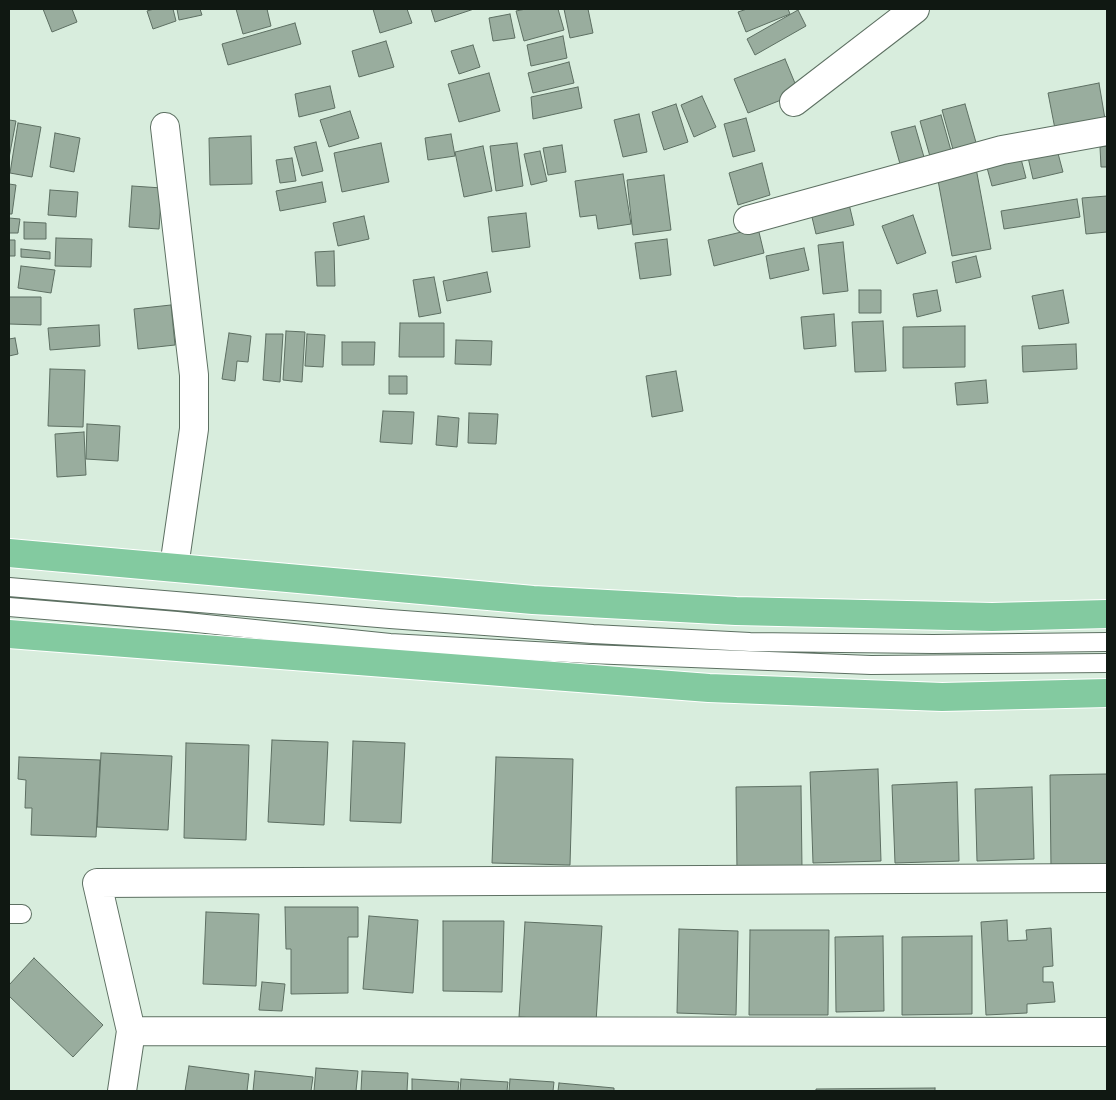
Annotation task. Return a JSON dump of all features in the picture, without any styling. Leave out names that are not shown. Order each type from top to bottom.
[{"type":"main road","points":[[9,553],[533,600],[736,611],[992,617],[1107,614]]},
{"type":"main road","points":[[9,634],[709,688],[942,697],[1107,693]]},
{"type":"street","points":[[794,102],[915,9]]},
{"type":"street","points":[[165,127],[194,375],[194,429],[174,567]]},
{"type":"street","points":[[748,220],[1002,150],[1107,131]]},
{"type":"street","points":[[122,1091],[131,1031],[97,883],[1107,878]]},
{"type":"street","points":[[131,1031],[1107,1032]]},
{"type":"lane","points":[[9,587],[593,634],[750,642],[933,644],[1107,642]]},
{"type":"lane","points":[[9,608],[187,622],[390,642],[589,654],[871,665],[1107,663]]},
{"type":"building","points":[[43,9],[72,9],[77,22],[52,32]]},
{"type":"building","points":[[173,9],[176,21],[153,29],[147,11]]},
{"type":"building","points":[[177,9],[200,9],[202,15],[179,20]]},
{"type":"building","points":[[236,9],[267,9],[271,26],[243,34]]},
{"type":"building","points":[[373,9],[407,9],[412,23],[380,33]]},
{"type":"building","points":[[431,9],[474,9],[435,22]]},
{"type":"building","points":[[526,9],[558,9],[564,30],[524,41],[516,11]]},
{"type":"building","points":[[564,9],[588,9],[593,33],[570,38]]},
{"type":"building","points":[[747,9],[788,9],[790,14],[746,32],[738,12]]},
{"type":"building","points":[[798,10],[806,26],[755,55],[747,39]]},
{"type":"building","points":[[510,14],[515,38],[493,41],[489,18]]},
{"type":"building","points":[[295,23],[301,44],[228,65],[222,44]]},
{"type":"building","points":[[563,36],[567,58],[531,66],[527,45]]},
{"type":"building","points":[[386,41],[394,67],[359,77],[352,51]]},
{"type":"building","points":[[473,45],[480,67],[459,74],[451,51]]},
{"type":"building","points":[[785,59],[799,93],[748,113],[734,79]]},
{"type":"building","points":[[569,62],[574,83],[533,93],[528,73]]},
{"type":"building","points":[[489,73],[500,111],[459,122],[448,84]]},
{"type":"building","points":[[1099,83],[1106,125],[1056,134],[1048,93]]},
{"type":"building","points":[[330,86],[335,108],[299,117],[295,94]]},
{"type":"building","points":[[578,87],[582,108],[533,119],[531,97]]},
{"type":"building","points":[[702,96],[716,127],[694,137],[681,105]]},
{"type":"building","points":[[676,104],[688,142],[664,150],[652,112]]},
{"type":"building","points":[[965,104],[977,146],[954,153],[942,110]]},
{"type":"building","points":[[350,111],[359,138],[329,147],[320,120]]},
{"type":"building","points":[[639,114],[647,152],[623,157],[614,120]]},
{"type":"building","points":[[941,115],[952,154],[931,160],[920,121]]},
{"type":"building","points":[[746,118],[755,151],[733,157],[724,124]]},
{"type":"building","points":[[9,120],[16,121],[9,158]]},
{"type":"building","points":[[18,123],[41,127],[32,177],[10,173]]},
{"type":"building","points":[[915,126],[926,164],[902,171],[891,132]]},
{"type":"building","points":[[55,133],[80,138],[74,172],[50,167]]},
{"type":"building","points":[[451,134],[455,156],[428,160],[425,138]]},
{"type":"building","points":[[251,136],[252,184],[210,185],[209,138]]},
{"type":"building","points":[[316,142],[323,171],[302,176],[294,147]]},
{"type":"building","points":[[381,143],[389,182],[342,192],[334,153]]},
{"type":"building","points":[[517,143],[523,186],[496,191],[490,146]]},
{"type":"building","points":[[562,145],[566,172],[548,175],[543,148]]},
{"type":"building","points":[[483,146],[492,191],[464,197],[455,152]]},
{"type":"building","points":[[1056,146],[1063,172],[1033,179],[1027,153]]},
{"type":"building","points":[[1107,146],[1107,167],[1101,167],[1100,147]]},
{"type":"building","points":[[540,151],[547,181],[531,185],[524,154]]},
{"type":"building","points":[[1020,155],[1026,178],[992,186],[986,164]]},
{"type":"building","points":[[292,158],[296,181],[280,183],[276,160]]},
{"type":"building","points":[[762,163],[770,195],[738,205],[729,173]]},
{"type":"building","points":[[976,168],[991,249],[952,256],[937,175]]},
{"type":"building","points":[[623,174],[631,224],[598,229],[596,215],[580,217],[575,181]]},
{"type":"building","points":[[664,175],[671,230],[633,235],[627,180]]},
{"type":"building","points":[[322,182],[326,202],[280,211],[276,191]]},
{"type":"building","points":[[9,184],[16,185],[12,214],[9,214]]},
{"type":"building","points":[[132,186],[162,188],[159,229],[129,227]]},
{"type":"building","points":[[50,190],[78,192],[76,217],[48,215]]},
{"type":"building","points":[[1107,196],[1107,232],[1086,234],[1082,198]]},
{"type":"building","points":[[1077,199],[1080,217],[1004,229],[1001,211]]},
{"type":"building","points":[[849,204],[854,225],[816,234],[811,213]]},
{"type":"building","points":[[526,213],[530,247],[492,252],[488,217]]},
{"type":"building","points":[[913,215],[926,253],[897,264],[882,226]]},
{"type":"building","points":[[364,216],[369,239],[338,246],[333,223]]},
{"type":"building","points":[[9,218],[20,219],[18,233],[9,233]]},
{"type":"building","points":[[24,222],[46,223],[46,239],[24,239]]},
{"type":"building","points":[[758,228],[764,253],[714,266],[708,240]]},
{"type":"building","points":[[56,238],[92,239],[91,267],[55,266]]},
{"type":"building","points":[[667,239],[671,275],[640,279],[635,243]]},
{"type":"building","points":[[9,240],[15,240],[15,256],[9,256]]},
{"type":"building","points":[[843,242],[848,291],[823,294],[818,245]]},
{"type":"building","points":[[804,248],[809,270],[770,279],[766,256]]},
{"type":"building","points":[[21,249],[50,252],[50,259],[21,257]]},
{"type":"building","points":[[334,251],[335,286],[317,286],[315,252]]},
{"type":"building","points":[[976,256],[981,277],[956,283],[952,262]]},
{"type":"building","points":[[21,266],[55,270],[51,293],[18,288]]},
{"type":"building","points":[[487,272],[491,292],[447,301],[443,281]]},
{"type":"building","points":[[434,277],[441,313],[419,317],[413,280]]},
{"type":"building","points":[[859,290],[881,290],[881,313],[859,313]]},
{"type":"building","points":[[937,290],[941,311],[917,317],[913,294]]},
{"type":"building","points":[[1063,290],[1069,323],[1039,329],[1032,296]]},
{"type":"building","points":[[9,297],[41,297],[41,325],[9,324]]},
{"type":"building","points":[[171,305],[175,345],[138,349],[134,309]]},
{"type":"building","points":[[834,314],[836,346],[804,349],[801,317]]},
{"type":"building","points":[[883,321],[886,371],[855,372],[852,322]]},
{"type":"building","points":[[400,323],[444,323],[444,357],[399,357]]},
{"type":"building","points":[[99,325],[100,346],[50,350],[48,328]]},
{"type":"building","points":[[965,326],[965,367],[903,368],[903,327]]},
{"type":"building","points":[[286,331],[305,332],[302,382],[283,380]]},
{"type":"building","points":[[229,333],[251,336],[248,362],[237,361],[235,381],[222,379]]},
{"type":"building","points":[[266,334],[283,334],[280,382],[263,380]]},
{"type":"building","points":[[307,334],[325,335],[323,367],[305,366]]},
{"type":"building","points":[[15,338],[18,354],[9,356],[9,339]]},
{"type":"building","points":[[456,340],[492,341],[491,365],[455,364]]},
{"type":"building","points":[[342,342],[375,342],[374,365],[342,365]]},
{"type":"building","points":[[1076,344],[1077,369],[1023,372],[1022,346]]},
{"type":"building","points":[[50,369],[85,370],[83,427],[48,426]]},
{"type":"building","points":[[676,371],[683,411],[652,417],[646,376]]},
{"type":"building","points":[[389,376],[407,376],[407,394],[389,394]]},
{"type":"building","points":[[986,380],[988,403],[957,405],[955,383]]},
{"type":"building","points":[[383,411],[414,412],[412,444],[380,442]]},
{"type":"building","points":[[469,413],[498,414],[496,444],[468,443]]},
{"type":"building","points":[[438,416],[459,418],[457,447],[436,445]]},
{"type":"building","points":[[87,424],[120,426],[118,461],[86,459]]},
{"type":"building","points":[[84,432],[86,475],[57,477],[55,434]]},
{"type":"building","points":[[272,740],[328,742],[324,825],[268,822]]},
{"type":"building","points":[[353,741],[405,743],[401,823],[350,821]]},
{"type":"building","points":[[186,743],[249,745],[246,840],[184,838]]},
{"type":"building","points":[[101,753],[172,756],[168,830],[97,827]]},
{"type":"building","points":[[19,757],[100,760],[96,837],[31,835],[32,808],[25,808],[26,780],[18,779]]},
{"type":"building","points":[[496,757],[573,759],[570,865],[492,863]]},
{"type":"building","points":[[878,769],[881,861],[813,863],[810,772]]},
{"type":"building","points":[[1107,774],[1107,869],[1051,870],[1050,775]]},
{"type":"building","points":[[957,782],[959,861],[895,863],[892,785]]},
{"type":"building","points":[[801,786],[802,869],[737,871],[736,787]]},
{"type":"building","points":[[1032,787],[1034,859],[977,861],[975,789]]},
{"type":"building","points":[[285,907],[358,907],[358,937],[348,937],[348,993],[291,994],[291,949],[286,949]]},
{"type":"building","points":[[206,912],[259,914],[256,986],[203,984]]},
{"type":"building","points":[[369,916],[418,920],[413,993],[363,989]]},
{"type":"building","points":[[1007,920],[1008,941],[1027,940],[1026,930],[1051,928],[1053,966],[1043,967],[1043,982],[1053,982],[1055,1002],[1027,1004],[1027,1013],[986,1015],[981,922]]},
{"type":"building","points":[[443,921],[504,921],[502,992],[443,991]]},
{"type":"building","points":[[525,922],[602,926],[596,1022],[519,1017]]},
{"type":"building","points":[[679,929],[738,931],[736,1015],[677,1013]]},
{"type":"building","points":[[750,930],[829,930],[828,1015],[749,1015]]},
{"type":"building","points":[[883,936],[884,1011],[836,1012],[835,937]]},
{"type":"building","points":[[972,936],[972,1014],[902,1015],[902,937]]},
{"type":"building","points":[[34,958],[103,1025],[73,1057],[9,996],[9,985]]},
{"type":"building","points":[[262,982],[285,984],[282,1011],[259,1010]]},
{"type":"building","points":[[189,1066],[249,1074],[247,1091],[185,1091]]},
{"type":"building","points":[[316,1068],[358,1071],[356,1091],[314,1091]]},
{"type":"building","points":[[255,1071],[313,1077],[311,1091],[253,1091]]},
{"type":"building","points":[[362,1071],[408,1073],[407,1091],[361,1091]]},
{"type":"building","points":[[412,1079],[459,1082],[458,1091],[412,1091]]},
{"type":"building","points":[[461,1079],[508,1082],[507,1091],[460,1091]]},
{"type":"building","points":[[510,1079],[554,1082],[553,1091],[509,1091]]},
{"type":"building","points":[[559,1083],[614,1088],[614,1091],[558,1091]]},
{"type":"building","points":[[935,1088],[935,1091],[816,1091],[816,1089]]}]
